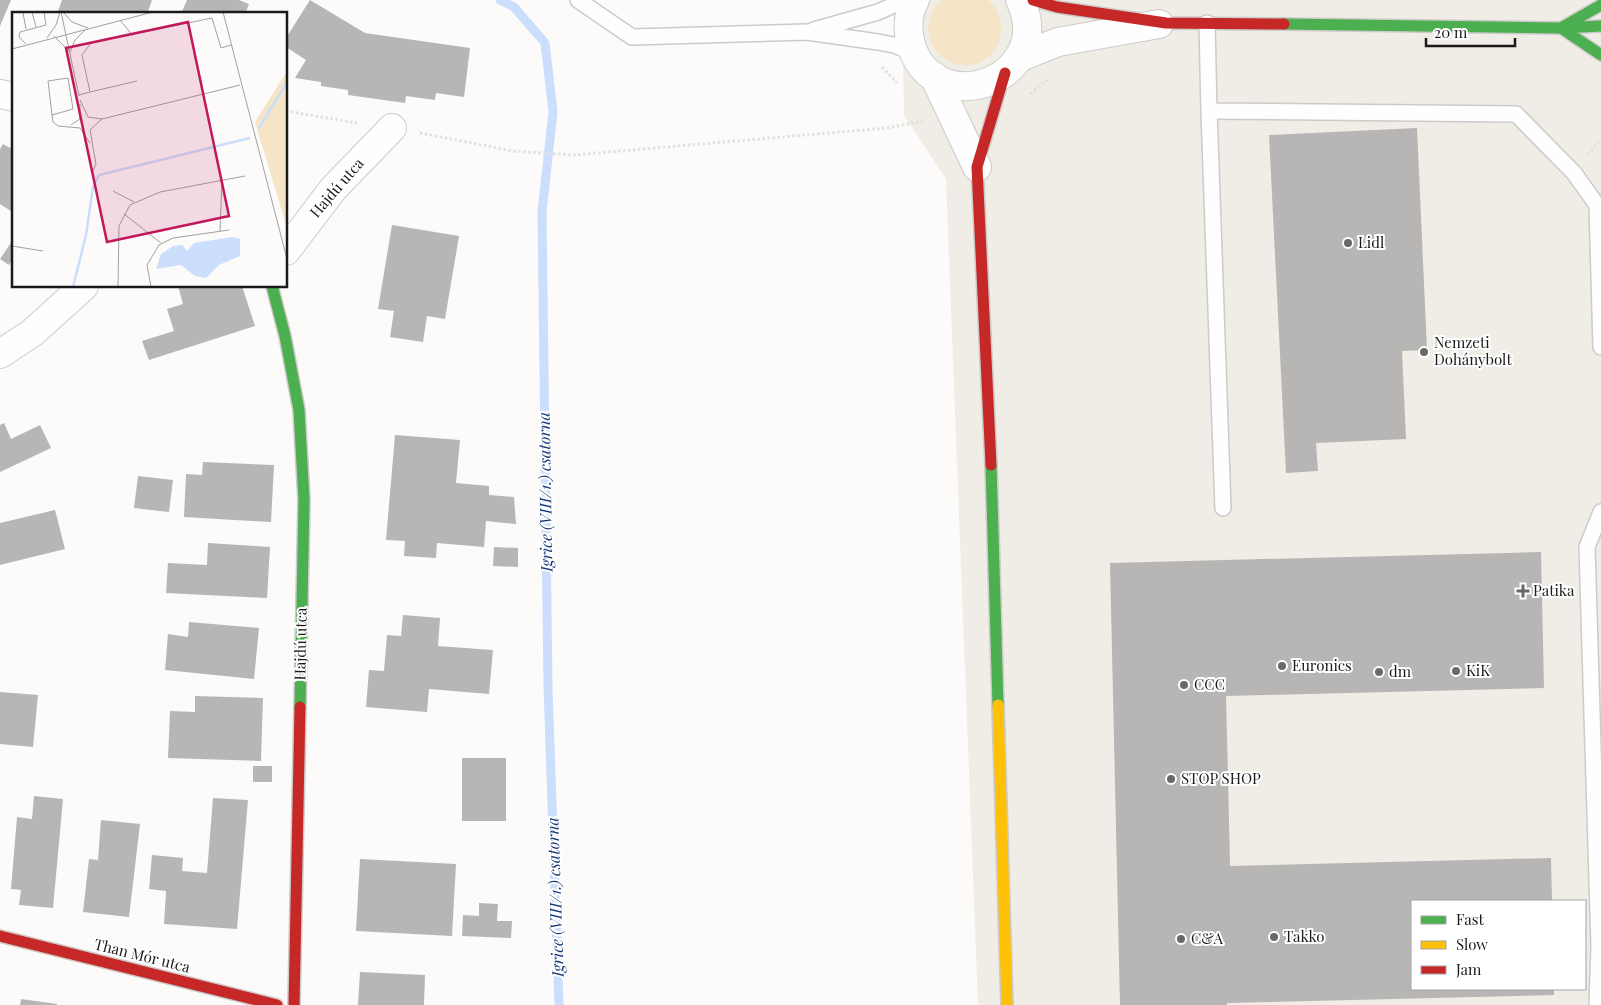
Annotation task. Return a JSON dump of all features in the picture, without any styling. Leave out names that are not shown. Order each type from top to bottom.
[{"type":"street","points":[[915,0],[909,17],[908,29],[914,53],[923,66],[934,76],[945,82],[971,87],[983,85],[1012,66],[1058,42],[1166,23]]},
{"type":"street","points":[[1007,1005],[993,516],[977,168],[1012,66],[1024,46],[1026,20],[1020,0]]},
{"type":"street","points":[[1033,0],[1057,6],[1166,23],[1562,28],[1601,26]]},
{"type":"street","points":[[1562,28],[1601,4]]},
{"type":"street","points":[[1562,28],[1601,55]]},
{"type":"street","points":[[934,76],[977,168]]},
{"type":"street","name":"Hajdú utca","points":[[288,248],[333,189],[392,128]]},
{"type":"street","points":[[0,354],[32,333],[82,288]]},
{"type":"street","name":"Hajdú utca","points":[[273,288],[285,336],[299,410],[304,500],[294,1005]]},
{"type":"street","name":"Than Mór utca","points":[[0,936],[277,1005]]},
{"type":"lane","points":[[578,0],[632,37],[807,32],[894,45],[914,53]]},
{"type":"lane","points":[[807,32],[878,12],[905,0]]},
{"type":"lane","points":[[1207,23],[1223,508]]},
{"type":"lane","points":[[1209,111],[1516,114],[1574,173],[1597,206],[1601,347]]},
{"type":"lane","points":[[1597,1005],[1600,946],[1594,544],[1601,512]]},
{"type":"path","points":[[512,151],[574,154],[887,128],[932,120]]},
{"type":"shaded area","points":[[902,0],[1601,0],[1601,1005],[978,1005],[946,179],[904,115]]},
{"type":"shaded area","points":[[942,0],[988,0],[994,6],[1001,22],[1001,34],[997,46],[991,54],[978,63],[964,65],[951,62],[940,54],[932,43],[929,29],[932,15]]},
{"type":"building","points":[[0,0],[11,0],[0,26]]},
{"type":"building","points":[[62,0],[152,0],[148,12],[58,12]]},
{"type":"building","points":[[187,0],[239,0],[249,4],[246,12],[182,12]]},
{"type":"building","points":[[310,0],[365,33],[470,48],[464,97],[436,93],[435,100],[406,96],[405,103],[348,95],[348,90],[321,86],[321,82],[295,78],[306,60],[288,48],[288,35]]},
{"type":"building","name":"Lidl","points":[[1417,128],[1427,350],[1402,351],[1406,439],[1316,443],[1318,471],[1286,473],[1269,135]]},
{"type":"building","points":[[3,144],[12,149],[12,212],[0,204],[0,149]]},
{"type":"building","points":[[392,225],[459,236],[445,319],[427,316],[423,342],[390,337],[394,311],[378,309]]},
{"type":"building","points":[[12,241],[12,260],[9,265],[0,259]]},
{"type":"building","points":[[179,288],[243,288],[255,326],[149,360],[142,341],[174,331],[167,309],[183,304]]},
{"type":"building","points":[[4,423],[11,439],[40,425],[51,448],[0,472],[0,425]]},
{"type":"building","points":[[395,435],[460,440],[456,483],[489,486],[489,495],[514,497],[516,524],[486,521],[484,547],[437,543],[436,558],[404,556],[405,541],[386,540]]},
{"type":"building","points":[[203,462],[274,465],[271,522],[184,517],[186,474],[202,475]]},
{"type":"building","points":[[138,476],[173,480],[169,512],[134,508]]},
{"type":"building","points":[[55,510],[65,549],[0,565],[0,523]]},
{"type":"building","points":[[208,543],[270,547],[267,598],[166,593],[168,563],[207,565]]},
{"type":"building","points":[[494,547],[518,548],[518,567],[493,566]]},
{"type":"building","name":"STOP SHOP","points":[[1541,552],[1544,688],[1226,696],[1230,866],[1551,858],[1552,900],[1411,900],[1411,990],[1554,990],[1554,995],[1227,1003],[1227,1005],[1120,1005],[1110,563]]},
{"type":"building","points":[[403,615],[440,618],[438,646],[493,650],[489,694],[429,689],[427,712],[366,707],[369,670],[384,671],[387,635],[401,636]]},
{"type":"building","points":[[189,622],[259,628],[254,679],[165,670],[168,634],[188,637]]},
{"type":"building","points":[[0,692],[38,695],[33,747],[0,744]]},
{"type":"building","points":[[195,696],[263,698],[261,761],[168,758],[170,711],[195,712]]},
{"type":"building","points":[[462,758],[506,758],[506,821],[462,821]]},
{"type":"building","points":[[253,766],[272,766],[272,782],[253,782]]},
{"type":"building","points":[[34,796],[63,799],[53,908],[19,905],[21,890],[11,889],[17,817],[32,819]]},
{"type":"building","points":[[213,798],[248,800],[237,929],[164,924],[166,891],[149,889],[152,855],[183,858],[182,871],[207,873]]},
{"type":"building","points":[[101,820],[140,824],[129,917],[83,912],[89,859],[98,860]]},
{"type":"building","points":[[360,859],[456,864],[452,936],[356,931]]},
{"type":"building","points":[[479,903],[498,904],[497,921],[512,921],[511,938],[462,936],[463,915],[479,916]]},
{"type":"building","points":[[360,972],[425,975],[424,1005],[358,1005]]},
{"type":"building","points":[[21,999],[57,1004],[57,1005],[20,1005]]},
{"type":"waterway","name":"Igrice (VIII/1.) csatorna","points":[[500,0],[514,7],[545,43],[553,112],[542,212],[548,688],[559,1005]]},
{"type":"traffic: fast","points":[[1601,5],[1561,28],[1601,55]]},
{"type":"traffic: fast","points":[[1284,24],[1561,28],[1601,26]]},
{"type":"traffic: fast","points":[[273,288],[285,336],[299,410],[304,500],[300,707]]},
{"type":"traffic: fast","points":[[991,465],[998,705]]},
{"type":"traffic: slow","points":[[998,705],[1007,1005]]},
{"type":"traffic: jam","points":[[1033,0],[1057,7],[1166,23],[1284,24]]},
{"type":"traffic: jam","points":[[991,465],[977,167],[1005,73]]},
{"type":"traffic: jam","points":[[294,1005],[300,707]]},
{"type":"traffic: jam","points":[[0,936],[277,1005]]},
{"type":"place","name":"Lidl","points":[[1348,243]]},
{"type":"place","name":"Nemzeti Dohánybolt","points":[[1424,352]]},
{"type":"place","name":"Patika","points":[[1523,591]]},
{"type":"place","name":"Euronics","points":[[1282,666]]},
{"type":"place","name":"KiK","points":[[1456,671]]},
{"type":"place","name":"dm","points":[[1379,672]]},
{"type":"place","name":"CCC","points":[[1184,685]]},
{"type":"place","name":"STOP SHOP","points":[[1171,779]]},
{"type":"place","name":"Takko","points":[[1274,937]]},
{"type":"place","name":"C&A","points":[[1181,939]]}]
